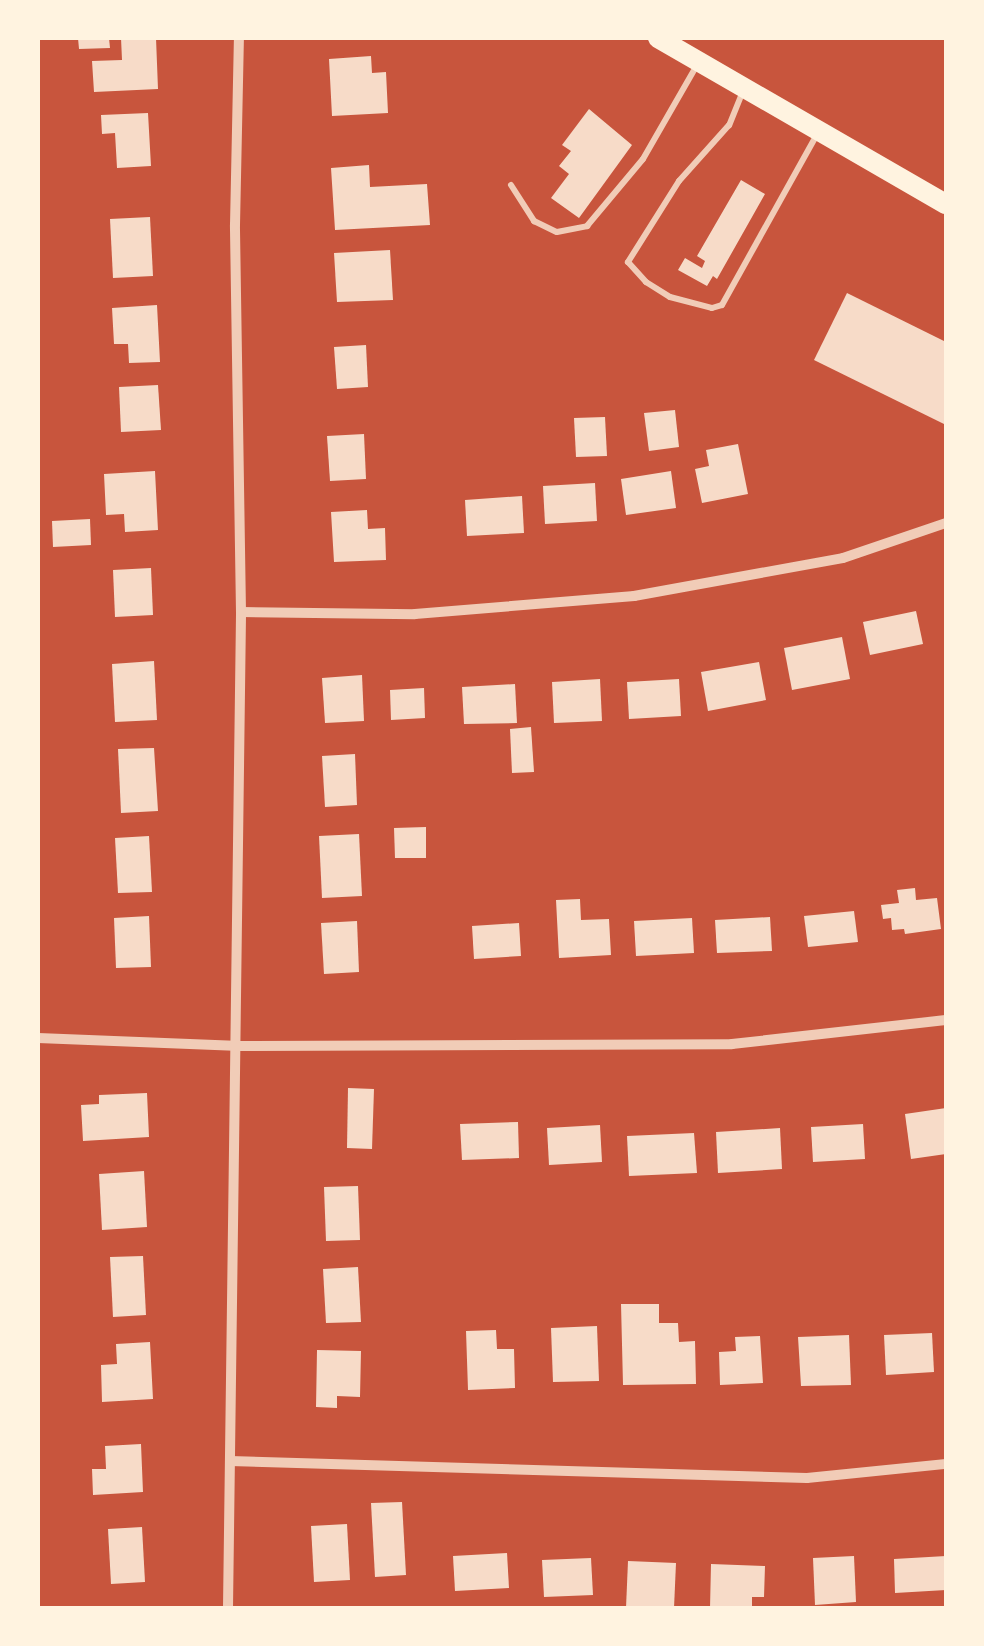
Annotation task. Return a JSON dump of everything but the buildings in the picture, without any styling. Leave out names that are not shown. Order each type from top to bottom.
[{"type":"main road","points":[[669,40],[743,90],[946,204]]},
{"type":"street","points":[[228,1608],[241,612],[235,225],[239,38]]},
{"type":"street","points":[[241,612],[415,614],[634,596],[843,558],[946,523]]},
{"type":"street","points":[[38,1038],[234,1046],[732,1044],[946,1020]]},
{"type":"street","points":[[230,1461],[806,1478],[946,1464]]},
{"type":"lane","points":[[511,186],[534,221],[557,232],[588,226],[643,158],[698,63]]},
{"type":"lane","points":[[743,90],[729,125],[679,181],[628,262],[646,282],[670,298],[712,308],[722,305],[818,132]]}]
